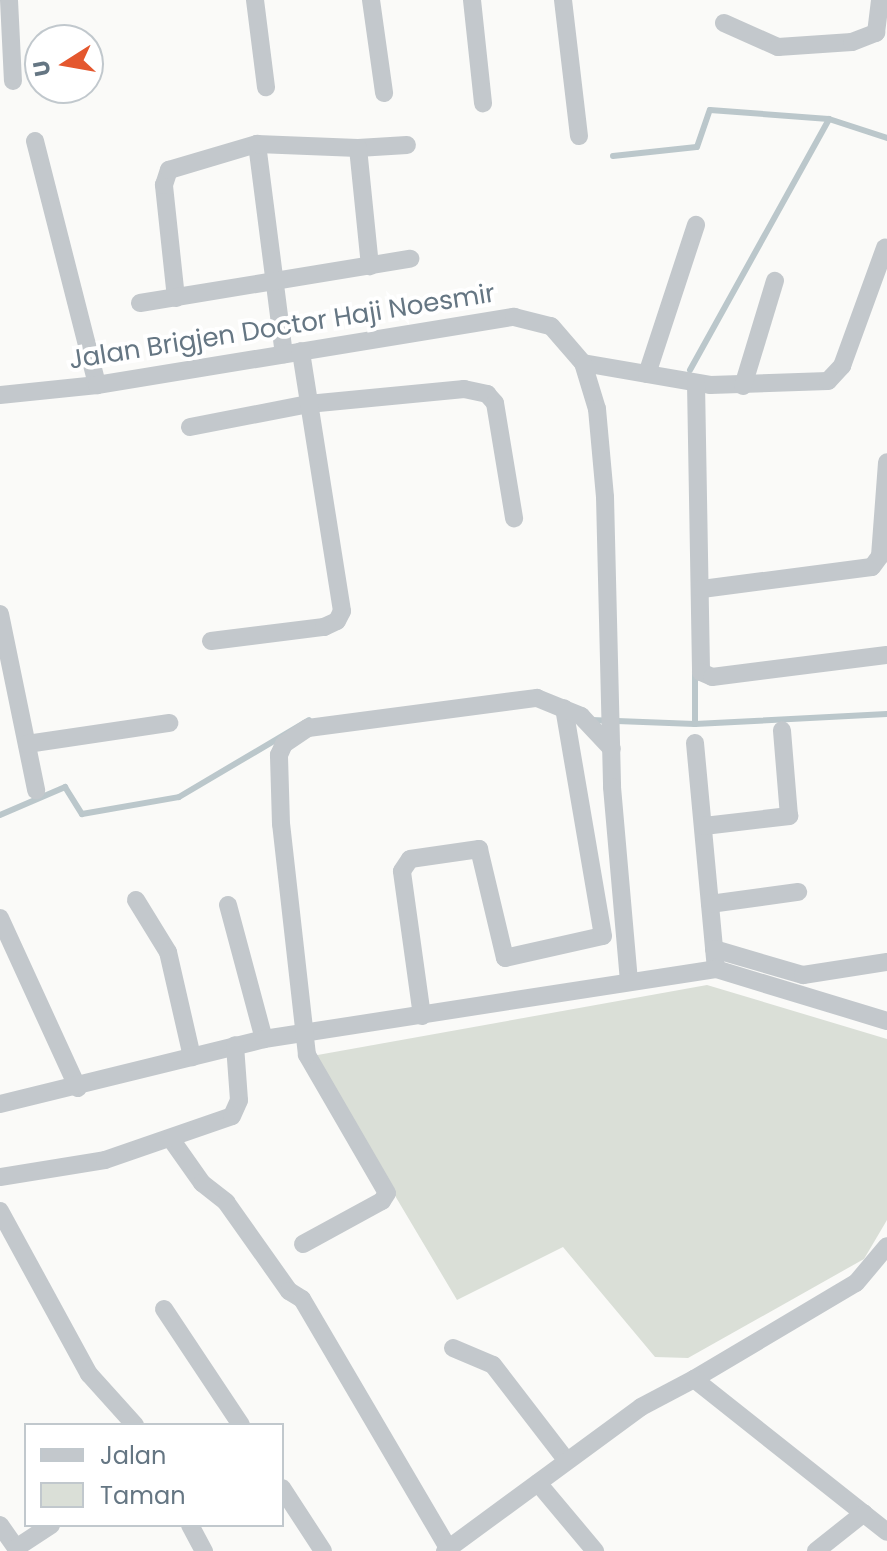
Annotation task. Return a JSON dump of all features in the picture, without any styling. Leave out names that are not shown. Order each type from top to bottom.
[{"type":"street","points":[[9,0],[13,81]]},
{"type":"street","points":[[255,0],[266,87]]},
{"type":"street","points":[[371,0],[384,93]]},
{"type":"street","points":[[472,0],[483,103]]},
{"type":"street","points":[[563,0],[579,136]]},
{"type":"street","points":[[724,23],[778,47],[867,39],[880,25],[880,0]]},
{"type":"street","points":[[35,141],[97,385]]},
{"type":"street","points":[[211,641],[324,627],[337,621],[342,611],[308,404],[276,281],[257,144]]},
{"type":"street","points":[[176,298],[164,185],[169,170],[257,144],[358,148],[407,145]]},
{"type":"street","points":[[358,148],[370,266]]},
{"type":"street","points":[[647,374],[696,225]]},
{"type":"street","points":[[583,363],[696,383],[743,386],[828,381],[842,366],[885,248]]},
{"type":"street","points":[[140,303],[410,259]]},
{"type":"street","points":[[743,386],[775,281]]},
{"type":"street","name":"Jalan Brigjen Doctor Haji Noesmir","points":[[0,395],[97,385],[514,317],[551,326],[583,363],[597,409],[605,497],[612,749],[629,980]]},
{"type":"street","points":[[696,383],[702,589],[700,668],[707,677],[887,655]]},
{"type":"street","points":[[190,427],[308,404],[464,389],[487,394],[495,403],[514,518]]},
{"type":"street","points":[[702,589],[872,567],[880,556],[887,462]]},
{"type":"street","points":[[0,614],[36,790]]},
{"type":"street","points":[[303,1244],[382,1201],[387,1193],[315,1073],[303,1033],[278,773],[279,755],[289,737],[308,728],[531,699],[581,716],[612,749]]},
{"type":"street","points":[[422,1016],[402,871],[410,859],[479,849],[505,958],[603,936],[564,708]]},
{"type":"street","points":[[27,744],[169,723]]},
{"type":"street","points":[[704,826],[789,816],[782,730]]},
{"type":"street","points":[[695,743],[716,969]]},
{"type":"street","points":[[710,904],[798,892]]},
{"type":"street","points":[[136,900],[168,952],[192,1057]]},
{"type":"street","points":[[228,905],[264,1039]]},
{"type":"street","points":[[0,918],[78,1088]]},
{"type":"street","points":[[714,949],[803,975],[887,962]]},
{"type":"street","points":[[0,1104],[78,1088],[264,1039],[422,1016],[629,980],[716,969],[887,1021]]},
{"type":"street","points":[[0,1177],[105,1160],[171,1139],[235,1113],[235,1045]]},
{"type":"street","points":[[171,1139],[202,1183],[226,1202],[289,1291],[302,1299],[447,1550],[641,1407],[856,1283],[885,1256]]},
{"type":"street","points":[[0,1211],[89,1374],[133,1423]]},
{"type":"street","points":[[164,1309],[240,1423]]},
{"type":"street","points":[[453,1348],[493,1365],[567,1461]]},
{"type":"street","points":[[694,1379],[887,1532]]},
{"type":"street","points":[[538,1483],[595,1551]]},
{"type":"street","points":[[284,1491],[323,1551]]},
{"type":"street","points":[[816,1551],[864,1513]]},
{"type":"street","points":[[0,1525],[17,1549],[48,1527]]},
{"type":"street","points":[[191,1527],[204,1551]]},
{"type":"green space","points":[[707,985],[887,1039],[887,1220],[864,1259],[688,1358],[655,1357],[563,1247],[457,1300],[312,1056]]},
{"type":"waterway","points":[[613,156],[697,147],[710,110],[829,119],[887,138]]},
{"type":"waterway","points":[[690,370],[829,119]]},
{"type":"waterway","points":[[695,671],[695,724]]},
{"type":"waterway","points":[[591,720],[695,724],[887,714]]},
{"type":"waterway","points":[[0,815],[65,787],[82,814],[179,797],[309,720]]}]
